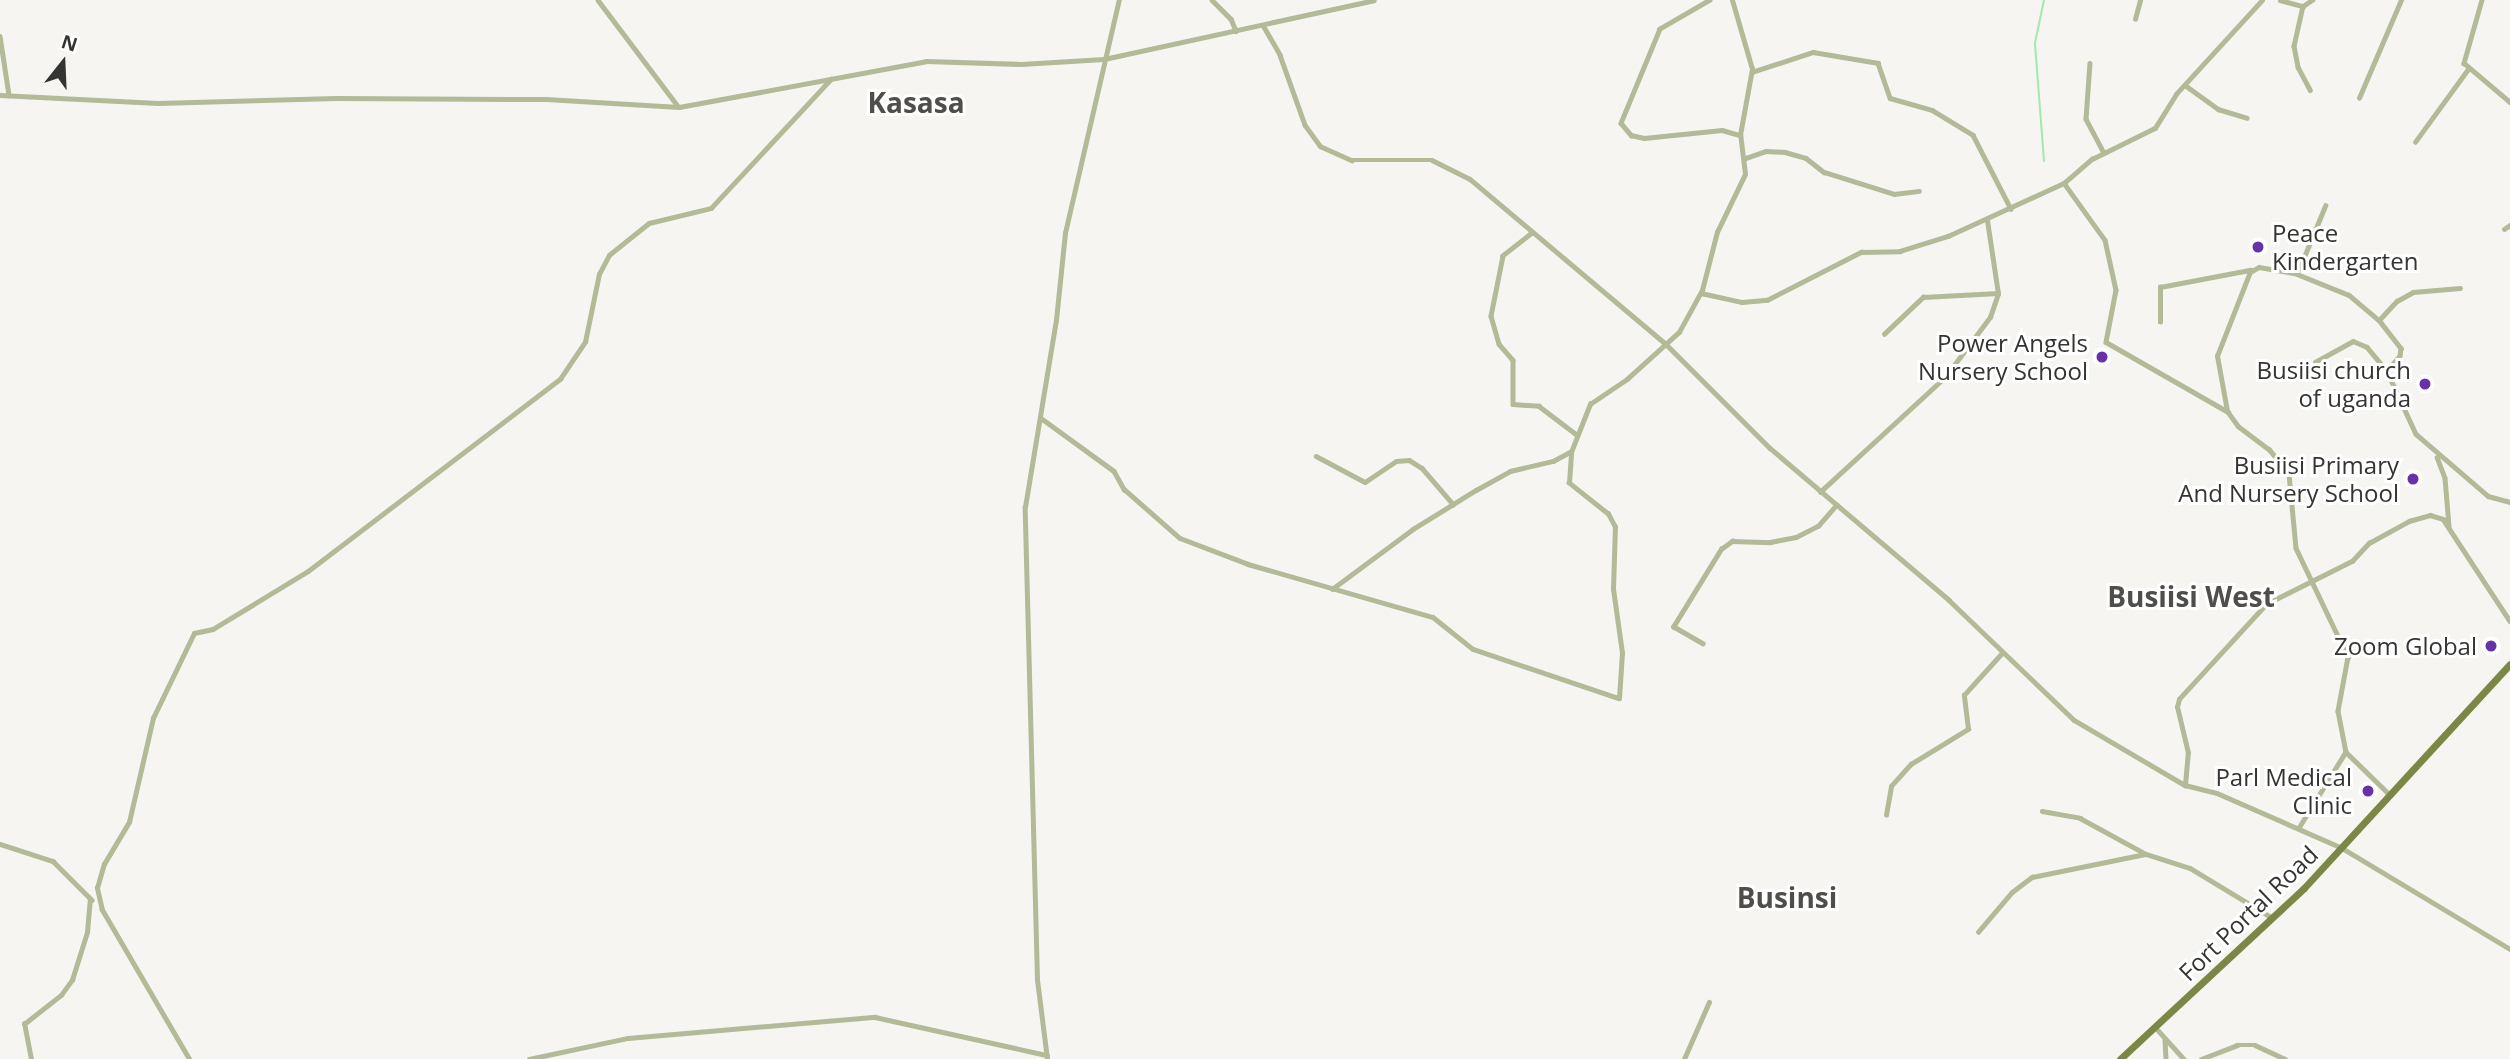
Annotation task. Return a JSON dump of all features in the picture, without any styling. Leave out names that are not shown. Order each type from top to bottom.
[{"type":"main road","name":"Fort Portal Road","points":[[2120,1059],[2156,1028],[2342,848],[2510,664]]},
{"type":"street","points":[[598,0],[679,107]]},
{"type":"street","points":[[529,1059],[628,1038],[875,1017],[1047,1057],[1037,980],[1024,554],[1026,496],[1041,418],[1065,233],[1119,0]]},
{"type":"street","points":[[1212,0],[1231,19],[1236,32]]},
{"type":"street","points":[[0,95],[158,103],[336,98],[546,99],[679,107],[926,61],[1021,64],[1104,59],[1374,0]]},
{"type":"street","points":[[1710,0],[1660,29],[1621,123],[1630,135],[1644,138],[1722,130],[1740,135]]},
{"type":"street","points":[[1041,418],[1114,471],[1124,489],[1180,538],[1331,589],[1433,617],[1478,651],[1619,698],[1622,653],[1613,589],[1615,527],[1608,514],[1569,483],[1571,452],[1590,404],[1627,379],[1677,335],[1701,293],[1717,232],[1745,174],[1746,158],[1740,135],[1752,72],[1731,0]]},
{"type":"street","points":[[2135,19],[2140,0]]},
{"type":"street","points":[[1701,293],[1758,302],[1861,252],[1900,251],[1987,220],[2064,183],[2104,153],[2155,128],[2185,85],[2262,0]]},
{"type":"street","points":[[2280,0],[2303,6]]},
{"type":"street","points":[[2310,90],[2298,67],[2294,46],[2303,6],[2312,0]]},
{"type":"street","points":[[2359,98],[2401,0]]},
{"type":"street","points":[[2482,0],[2464,58],[2468,69],[2510,102]]},
{"type":"street","points":[[1263,26],[1280,55],[1305,125],[1320,146],[1352,160],[1432,160],[1452,167],[1665,343],[1820,492],[1949,600],[2001,654],[2074,720],[2185,785],[2217,793],[2342,848],[2510,949]]},
{"type":"street","points":[[0,36],[9,95]]},
{"type":"street","points":[[1752,72],[1813,52],[1878,63],[1890,98],[1932,110],[1973,135],[2011,209]]},
{"type":"street","points":[[2090,62],[2086,119],[2104,153]]},
{"type":"street","points":[[2415,142],[2468,69]]},
{"type":"street","points":[[189,1059],[99,903],[99,879],[129,822],[153,718],[194,633],[213,629],[308,571],[561,379],[585,342],[599,274],[609,255],[649,223],[711,208],[831,78]]},
{"type":"street","points":[[2185,85],[2222,111],[2247,118]]},
{"type":"street","points":[[1746,158],[1766,151],[1785,152],[1806,158],[1824,172],[1894,194],[1919,191]]},
{"type":"street","points":[[2064,183],[2105,240],[2116,290],[2106,342],[2228,412],[2287,471],[2295,543],[2348,652],[2338,719],[2346,752],[2390,796]]},
{"type":"street","points":[[2297,274],[2325,206]]},
{"type":"street","points":[[1820,492],[1947,374],[1990,317],[1998,293],[1987,220]]},
{"type":"street","points":[[2504,229],[2510,225]]},
{"type":"street","points":[[1532,233],[1503,256],[1491,316],[1499,344],[1513,360],[1513,404],[1539,406],[1577,435]]},
{"type":"street","points":[[2160,322],[2160,287],[2259,267],[2297,274],[2349,295],[2379,320],[2401,350],[2387,371]]},
{"type":"street","points":[[2228,412],[2217,374],[2218,349],[2251,270]]},
{"type":"street","points":[[2379,320],[2397,301],[2413,292],[2460,288]]},
{"type":"street","points":[[1884,334],[1923,297],[1998,293]]},
{"type":"street","points":[[2315,362],[2353,341],[2367,347],[2387,371],[2411,427],[2435,453],[2488,496],[2510,502]]},
{"type":"street","points":[[1331,589],[1453,504],[1510,471],[1548,463],[1571,452]]},
{"type":"street","points":[[2435,453],[2445,478],[2449,526]]},
{"type":"street","points":[[1316,456],[1365,482],[1396,461],[1409,460],[1422,468],[1453,504]]},
{"type":"street","points":[[1703,644],[1673,627],[1721,549],[1732,541],[1763,543],[1796,537],[1818,526],[1836,505]]},
{"type":"street","points":[[2185,785],[2188,753],[2177,707],[2179,699],[2266,604],[2352,561],[2371,541],[2421,516],[2439,516],[2449,526],[2510,621]]},
{"type":"street","points":[[1886,815],[1891,786],[1911,764],[1968,729],[1964,695],[2001,654]]},
{"type":"street","points":[[2298,828],[2346,752]]},
{"type":"street","points":[[2042,811],[2080,818],[2146,854],[2219,882],[2271,917]]},
{"type":"street","points":[[0,844],[56,863],[90,899],[99,903]]},
{"type":"street","points":[[1978,932],[2012,892],[2032,877],[2146,854]]},
{"type":"street","points":[[32,1059],[24,1024],[61,995],[72,980],[87,932],[90,899]]},
{"type":"street","points":[[1684,1059],[1709,1003]]},
{"type":"street","points":[[2156,1028],[2184,1059]]},
{"type":"street","points":[[2165,1039],[2166,1059]]},
{"type":"street","points":[[2201,1059],[2237,1045],[2255,1045],[2285,1059]]},
{"type":"waterway","points":[[2044,0],[2035,43],[2044,161]]},
{"type":"place","name":"Peace Kindergarten","points":[[2258,247]]},
{"type":"place","name":"Power Angels Nursery School","points":[[2102,357]]},
{"type":"place","name":"Busiisi church of uganda","points":[[2425,384]]},
{"type":"place","name":"Busiisi Primary And Nursery School","points":[[2413,479]]},
{"type":"place","name":"Zoom Global","points":[[2491,646]]},
{"type":"place","name":"Parl Medical Clinic","points":[[2368,791]]},
{"type":"district","name":"Kasasa","points":[[916,102]]},
{"type":"district","name":"Busiisi West","points":[[2191,596]]},
{"type":"district","name":"Businsi","points":[[1787,897]]}]
